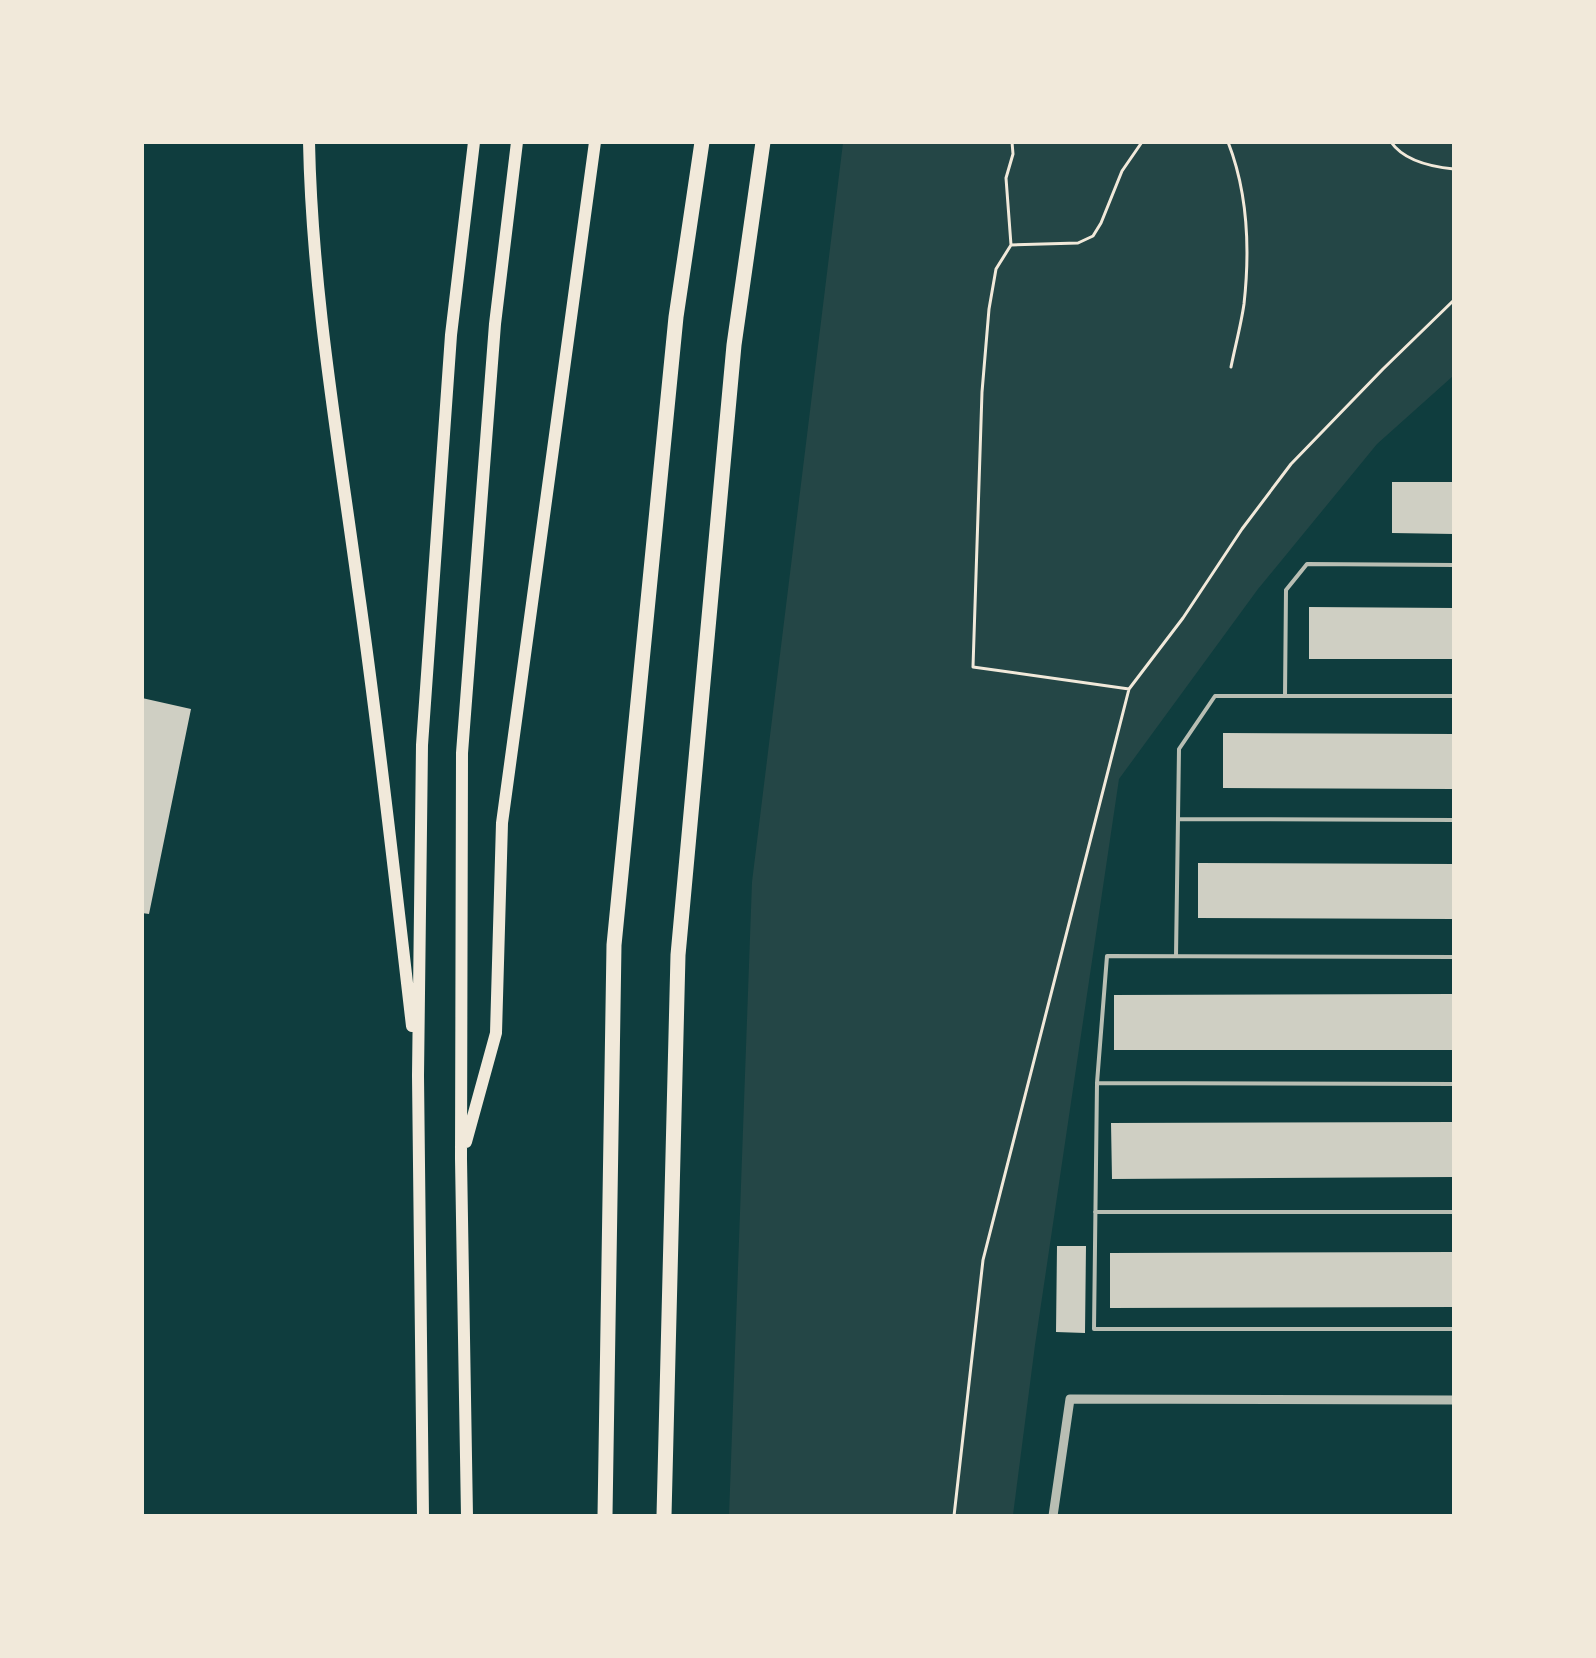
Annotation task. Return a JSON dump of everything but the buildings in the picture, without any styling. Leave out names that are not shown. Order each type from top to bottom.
[{"type":"highway","points":[[605,1516],[614,945],[676,317],[702,142]]},
{"type":"highway","points":[[664,1516],[678,955],[734,345],[763,142]]},
{"type":"main road","points":[[309,142],[310,186],[322,328],[369,663],[418,1076]]},
{"type":"main road","points":[[423,1516],[418,1076],[422,745],[450,335],[474,142]]},
{"type":"main road","points":[[467,1516],[461,1159],[462,753],[495,324],[517,142]]},
{"type":"main road","points":[[461,1159],[496,1033],[502,824],[595,142]]},
{"type":"street","points":[[1053,1516],[1070,1399],[1454,1400]]},
{"type":"lane","points":[[1284,696],[1286,590],[1307,564],[1454,566]]},
{"type":"lane","points":[[1176,956],[1179,749],[1215,696],[1454,696]]},
{"type":"lane","points":[[1178,819],[1454,820]]},
{"type":"lane","points":[[1454,956],[1107,956],[1097,1083],[1094,1329],[1454,1329]]},
{"type":"lane","points":[[1097,1083],[1454,1084]]},
{"type":"lane","points":[[1095,1212],[1454,1212]]},
{"type":"path","points":[[1012,142],[1012,154],[1006,178],[1011,245],[996,269],[989,309],[982,392],[973,667],[1129,689]]},
{"type":"path","points":[[1011,245],[1078,244],[1092,236],[1101,223],[1122,171],[1142,142]]},
{"type":"path","points":[[1228,142],[1245,203],[1246,250],[1244,304],[1231,368]]},
{"type":"path","points":[[1391,142],[1407,156],[1438,168],[1454,169]]},
{"type":"path","points":[[954,1516],[983,1260],[1129,689],[1183,618],[1242,528],[1291,464],[1383,368],[1454,300]]},
{"type":"shaded area","points":[[843,143],[1453,143],[1453,376],[1377,444],[1258,589],[1119,779],[1035,1345],[1013,1515],[729,1516],[752,882]]}]
